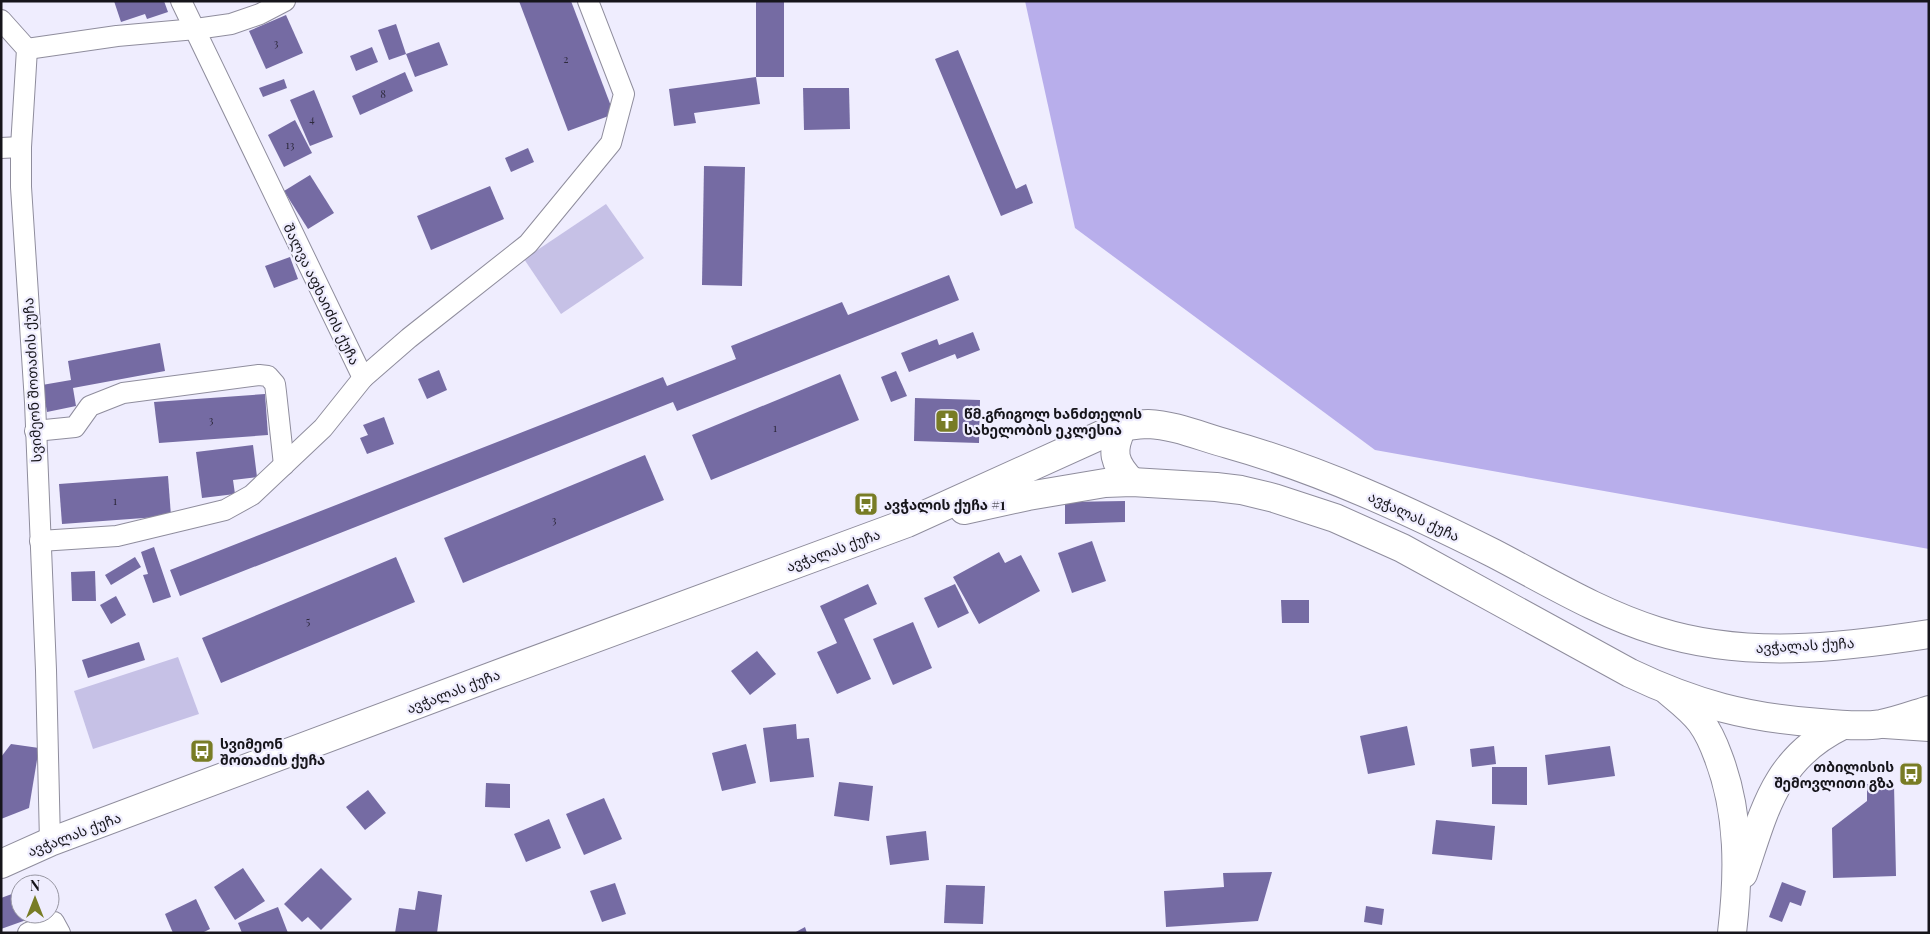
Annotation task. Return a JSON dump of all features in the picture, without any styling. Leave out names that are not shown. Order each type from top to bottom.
[{"type":"main road","name":"ავჭალას ქუჩა","points":[[1,864],[50,842],[907,523],[1110,431],[1147,424],[1164,426],[1296,465],[1417,515],[1620,618],[1697,642],[1736,648],[1775,649],[1922,637]]},
{"type":"main road","points":[[1122,428],[1116,440],[1116,459],[1123,473],[1132,482]]},
{"type":"main road","name":"ავჭალას ქუჩა","points":[[907,523],[1028,496],[1105,483],[1132,482],[1242,490],[1274,498],[1335,518],[1402,548],[1594,654],[1668,691],[1719,708],[1788,721],[1843,725],[1881,724]]},
{"type":"main road","points":[[1668,691],[1687,706],[1702,722],[1712,740],[1726,778],[1735,821],[1736,895],[1732,933]]},
{"type":"main road","points":[[1881,724],[1929,710]]},
{"type":"main road","points":[[1881,724],[1929,727]]},
{"type":"main road","points":[[1736,895],[1763,813],[1783,774],[1809,746],[1825,734],[1843,725]]},
{"type":"street","name":"შალვა აფხაიძის ქუჩა","points":[[40,541],[117,536],[225,510],[252,495],[323,428],[363,378],[181,1]]},
{"type":"street","points":[[1,20],[27,49],[117,36],[231,24],[260,14],[285,1]]},
{"type":"street","points":[[363,378],[409,338],[528,244],[611,143],[624,94],[588,1]]},
{"type":"street","name":"სვიმეონ შოთაძის ქუჩა","points":[[27,49],[11,148],[35,432],[46,670],[50,842]]},
{"type":"street","points":[[35,432],[75,427],[90,406],[123,393],[259,375],[268,376],[275,384],[284,465]]},
{"type":"street","points":[[28,933],[54,922],[60,933]]},
{"type":"shaded area","points":[[1025,1],[1929,1],[1929,549],[1375,450],[1075,228]]},
{"type":"shaded area","points":[[606,204],[644,258],[561,314],[524,259]]},
{"type":"shaded area","points":[[178,657],[199,714],[93,749],[74,691]]},
{"type":"building","points":[[114,1],[164,1],[168,12],[147,19],[145,14],[121,22]]},
{"type":"building","points":[[519,1],[571,1],[614,114],[568,131]]},
{"type":"building","points":[[756,1],[784,1],[784,77],[756,77]]},
{"type":"building","points":[[286,15],[303,53],[266,69],[249,31]]},
{"type":"building","points":[[396,24],[406,54],[389,60],[378,30]]},
{"type":"building","points":[[439,42],[448,65],[415,77],[406,54]]},
{"type":"building","points":[[372,47],[378,62],[356,71],[350,56]]},
{"type":"building","points":[[958,50],[1016,189],[1026,184],[1033,203],[1001,216],[935,59]]},
{"type":"building","points":[[405,72],[413,91],[360,115],[352,96]]},
{"type":"building","points":[[756,77],[760,104],[694,113],[696,123],[674,126],[669,89]]},
{"type":"building","points":[[284,79],[287,88],[263,97],[259,88]]},
{"type":"building","points":[[803,88],[849,88],[850,129],[804,130]]},
{"type":"building","points":[[314,90],[333,137],[310,146],[290,100]]},
{"type":"building","points":[[295,120],[312,153],[284,167],[268,135]]},
{"type":"building","points":[[528,148],[534,162],[511,172],[505,158]]},
{"type":"building","points":[[704,166],[745,167],[742,286],[702,285]]},
{"type":"building","points":[[310,175],[334,213],[308,229],[284,191]]},
{"type":"building","points":[[490,186],[504,219],[431,250],[417,216]]},
{"type":"building","points":[[290,257],[298,279],[274,288],[265,266]]},
{"type":"building","points":[[949,275],[959,300],[677,411],[673,402],[180,596],[170,570],[663,377],[667,386],[736,359],[731,346],[842,302],[848,315]]},
{"type":"building","points":[[973,332],[980,350],[957,359],[955,354],[909,372],[901,353],[937,339],[939,345]]},
{"type":"building","points":[[160,343],[165,371],[73,388],[76,406],[47,412],[42,385],[71,380],[68,361]]},
{"type":"building","points":[[439,370],[447,390],[427,399],[418,379]]},
{"type":"building","points":[[896,371],[907,396],[891,402],[881,377]]},
{"type":"building","points":[[840,374],[859,420],[711,480],[692,435]]},
{"type":"building","points":[[265,394],[268,435],[159,443],[154,402]]},
{"type":"building","name":"წმ.გრიგოლ ხანძთელის სახელობის ეკლესია","points":[[915,398],[980,400],[979,443],[914,441]]},
{"type":"building","points":[[384,417],[394,444],[367,454],[360,438],[368,435],[363,425]]},
{"type":"building","points":[[253,445],[257,477],[233,480],[235,494],[202,498],[196,452]]},
{"type":"building","points":[[645,455],[664,500],[463,583],[444,538]]},
{"type":"building","points":[[168,476],[171,516],[62,524],[59,484]]},
{"type":"building","points":[[1125,501],[1125,522],[1065,524],[1065,502]]},
{"type":"building","points":[[1092,541],[1106,581],[1072,593],[1058,553]]},
{"type":"building","points":[[154,547],[171,597],[153,603],[143,575],[148,574],[141,552]]},
{"type":"building","points":[[999,552],[1005,563],[1021,555],[1040,591],[979,624],[953,577]]},
{"type":"building","points":[[135,557],[141,567],[111,585],[105,575]]},
{"type":"building","points":[[396,557],[415,602],[221,683],[202,638]]},
{"type":"building","points":[[95,571],[96,601],[72,601],[71,572]]},
{"type":"building","points":[[868,584],[877,604],[844,619],[871,679],[837,694],[817,652],[837,643],[820,606]]},
{"type":"building","points":[[955,584],[969,613],[938,628],[924,598]]},
{"type":"building","points":[[116,596],[126,615],[111,624],[100,605]]},
{"type":"building","points":[[1281,600],[1309,600],[1309,623],[1282,623]]},
{"type":"building","points":[[913,622],[932,668],[893,685],[873,639]]},
{"type":"building","points":[[139,642],[145,660],[88,678],[82,660]]},
{"type":"building","points":[[757,651],[776,674],[750,695],[731,671]]},
{"type":"building","points":[[796,724],[797,739],[809,738],[814,777],[770,782],[763,728]]},
{"type":"building","points":[[1407,726],[1415,765],[1368,774],[1360,736]]},
{"type":"building","points":[[11,744],[39,748],[29,808],[1,819],[1,757]]},
{"type":"building","points":[[746,744],[756,783],[722,791],[712,753]]},
{"type":"building","points":[[1494,746],[1496,764],[1472,767],[1470,749]]},
{"type":"building","points":[[1610,746],[1615,776],[1548,785],[1545,755]]},
{"type":"building","points":[[1492,767],[1527,767],[1527,805],[1492,804]]},
{"type":"building","points":[[839,782],[873,786],[869,821],[834,816]]},
{"type":"building","points":[[486,783],[510,784],[510,808],[485,807]]},
{"type":"building","points":[[1867,784],[1894,784],[1896,876],[1833,878],[1832,828],[1867,801]]},
{"type":"building","points":[[368,790],[386,813],[365,830],[346,807]]},
{"type":"building","points":[[604,798],[622,839],[584,855],[566,814]]},
{"type":"building","points":[[549,819],[561,848],[526,862],[514,834]]},
{"type":"building","points":[[1436,820],[1495,826],[1492,860],[1432,854]]},
{"type":"building","points":[[926,831],[929,860],[890,865],[886,836]]},
{"type":"building","points":[[243,868],[265,901],[235,920],[214,887]]},
{"type":"building","points":[[321,868],[352,899],[321,930],[308,917],[302,922],[284,904]]},
{"type":"building","points":[[1272,872],[1258,921],[1166,927],[1164,891],[1224,887],[1223,873]]},
{"type":"building","points":[[1782,882],[1806,891],[1801,906],[1790,902],[1782,922],[1769,917]]},
{"type":"building","points":[[615,883],[626,914],[602,922],[590,891]]},
{"type":"building","points":[[946,885],[985,886],[983,924],[944,923]]},
{"type":"building","points":[[418,891],[442,895],[437,933],[395,933],[399,908],[415,910]]},
{"type":"building","points":[[10,895],[10,924],[15,924],[1,929],[1,898]]},
{"type":"building","points":[[196,899],[210,929],[202,933],[173,933],[165,914]]},
{"type":"building","points":[[1366,906],[1384,909],[1382,925],[1364,922]]},
{"type":"building","points":[[278,907],[288,933],[242,933],[238,923]]},
{"type":"building","points":[[805,927],[807,933],[794,933]]},
{"type":"place","name":"წმ.გრიგოლ ხანძთელის სახელობის ეკლესია","points":[[947,421]]},
{"type":"place","name":"ავჭალის ქუჩა #1","points":[[866,504]]},
{"type":"place","name":"სვიმეონ შოთაძის ქუჩა","points":[[202,751]]},
{"type":"place","name":"თბილისის შემოვლითი გზა","points":[[1911,774]]}]
